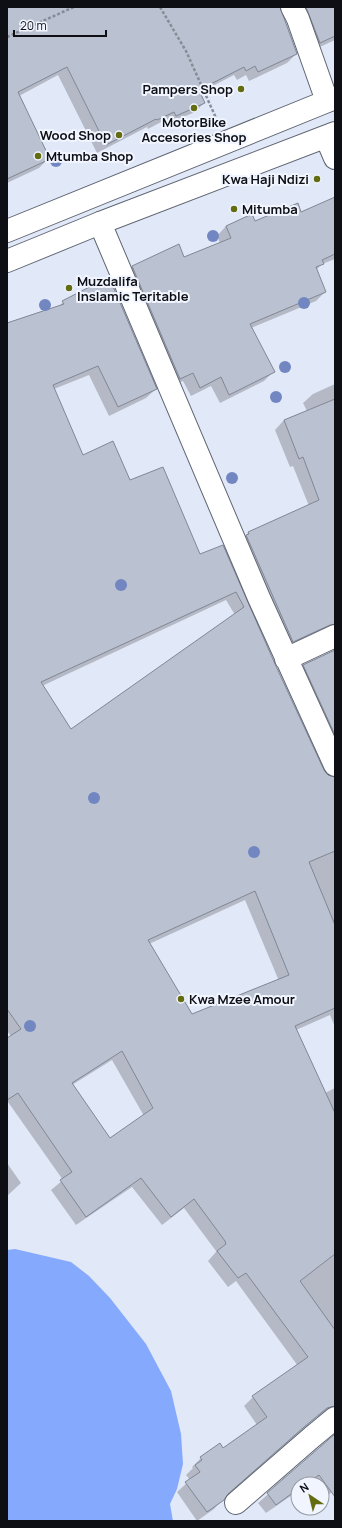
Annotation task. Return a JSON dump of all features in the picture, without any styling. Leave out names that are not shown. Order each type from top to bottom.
[{"type":"street","points":[[7,231],[331,99],[292,7]]},
{"type":"street","points":[[7,261],[100,223],[331,135],[335,158]]},
{"type":"street","points":[[100,223],[259,598],[335,765]]},
{"type":"street","points":[[286,659],[335,636]]},
{"type":"street","points":[[236,1503],[335,1418]]},
{"type":"path","points":[[7,37],[74,7]]},
{"type":"path","points":[[160,7],[186,51],[226,142]]},
{"type":"water","points":[[15,1249],[71,1262],[89,1276],[110,1298],[146,1344],[171,1391],[181,1434],[183,1464],[177,1489],[170,1504],[173,1521],[7,1521],[7,1250]]},
{"type":"building","points":[[7,7],[280,7],[297,54],[258,72],[255,66],[246,71],[244,67],[199,90],[205,103],[176,116],[174,112],[157,120],[156,119],[106,145],[67,67],[18,92],[50,159],[7,179]]},
{"type":"building","points":[[306,7],[335,7],[335,36],[320,43]]},
{"type":"building","points":[[335,197],[335,254],[322,260],[324,264],[316,267],[326,292],[250,324],[275,372],[229,395],[221,377],[200,388],[193,373],[180,379],[132,266],[179,244],[184,257],[231,238],[226,226],[252,214],[255,221],[298,203],[301,212]]},
{"type":"building","points":[[109,277],[157,389],[118,407],[98,366],[53,385],[83,455],[113,441],[130,480],[163,467],[200,554],[223,545],[275,664],[324,770],[328,775],[335,777],[335,851],[309,862],[335,925],[335,1008],[295,1026],[335,1113],[335,1254],[300,1281],[335,1330],[335,1406],[327,1408],[304,1427],[228,1494],[224,1500],[207,1512],[185,1482],[200,1472],[195,1465],[202,1460],[200,1457],[220,1443],[223,1448],[267,1417],[252,1396],[308,1357],[246,1273],[238,1278],[217,1251],[226,1244],[225,1241],[194,1199],[171,1217],[141,1178],[86,1217],[60,1180],[72,1172],[18,1093],[7,1100],[7,1038],[21,1029],[7,1009],[7,323],[64,304],[62,301]],"holes":[[[236,592],[244,607],[71,729],[41,682]],[[255,891],[289,975],[192,1014],[148,940]],[[122,1051],[153,1108],[110,1138],[72,1083]]]},
{"type":"building","points":[[335,399],[335,624],[293,642],[246,535],[249,534],[248,532],[319,500],[303,457],[299,459],[284,420]]},
{"type":"building","points":[[335,650],[335,735],[303,665]]},
{"type":"building","points":[[335,1434],[335,1497],[330,1490],[330,1476],[319,1475],[290,1476],[290,1495],[276,1505],[267,1493]]},
{"type":"place","name":"Pampers Shop","points":[[241,89]]},
{"type":"place","name":"MotorBike Accesories Shop","points":[[194,108]]},
{"type":"place","name":"Wood Shop","points":[[119,135]]},
{"type":"place","name":"Mtumba Shop","points":[[38,156]]},
{"type":"place","name":"Kwa Haji Ndizi","points":[[317,179]]},
{"type":"place","name":"Mitumba","points":[[234,209]]},
{"type":"place","name":"Muzdalifa Inslamic Teritable","points":[[69,288]]},
{"type":"place","name":"Kwa Mzee Amour","points":[[181,999]]}]
